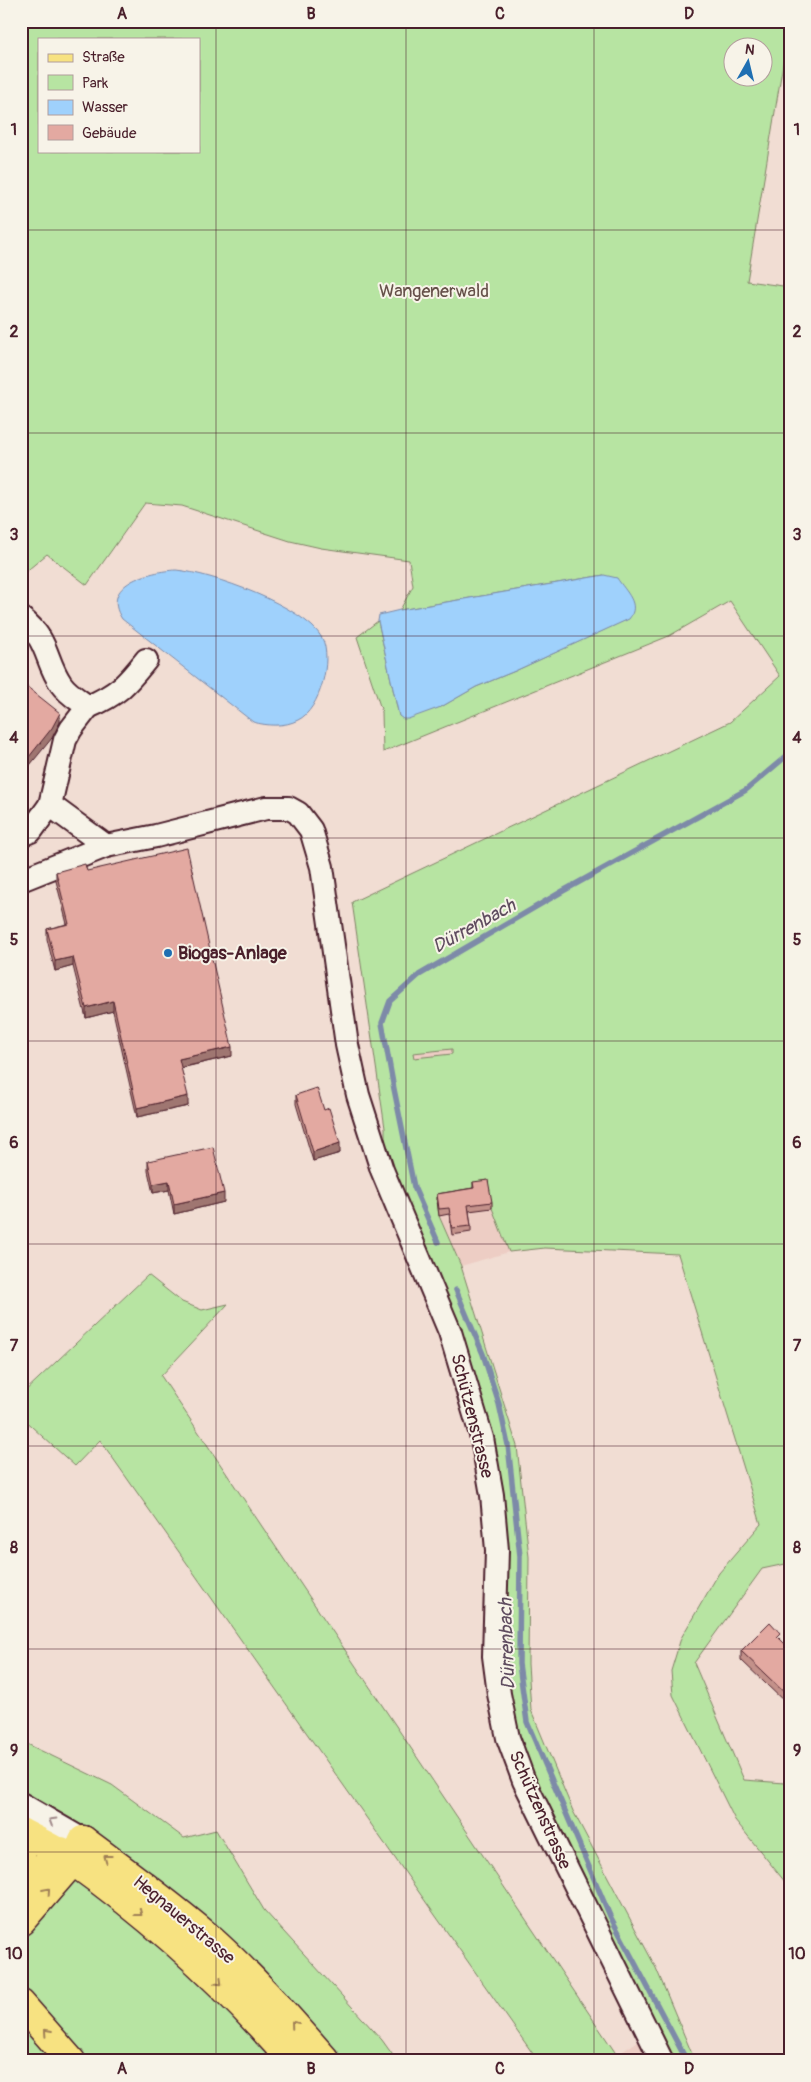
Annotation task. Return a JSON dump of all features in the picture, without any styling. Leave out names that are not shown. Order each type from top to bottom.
[{"type":"main road","name":"Hegnauerstrasse","points":[[21,1832],[71,1851],[177,1911],[208,1937],[283,2012],[326,2061]]},
{"type":"main road","name":"Hegnauerstrasse","points":[[71,1851],[216,1978],[248,2010],[292,2061]]},
{"type":"main road","points":[[21,1890],[71,1851]]},
{"type":"main road","points":[[21,1921],[71,1851]]},
{"type":"main road","points":[[21,1854],[24,1870],[21,1890]]},
{"type":"main road","points":[[21,2004],[71,2061]]},
{"type":"street","points":[[21,618],[32,627],[43,641],[62,685],[88,707]]},
{"type":"street","points":[[21,835],[30,831],[50,805],[65,740],[71,729],[88,707],[116,693],[125,686],[146,660]]},
{"type":"street","points":[[50,805],[106,846]]},
{"type":"street","name":"Schützenstrasse","points":[[106,846],[156,836],[266,808],[289,808],[298,813],[305,820],[316,842],[322,867],[347,1045],[358,1095],[382,1170],[450,1332],[482,1438],[492,1495],[497,1550],[494,1656],[508,1738],[524,1781],[662,2061]]},
{"type":"street","points":[[21,880],[106,846]]},
{"type":"street","name":"Hegnauerstrasse","points":[[21,1804],[71,1851]]},
{"type":"shaded area","points":[[452,1048],[492,1208],[509,1252],[461,1266],[439,1216],[413,1053]]},
{"type":"shaded area","points":[[649,2034],[662,2061],[608,2061]]},
{"type":"green space","name":"Wangenerwald","points":[[21,21],[790,21],[747,281],[790,287],[790,1563],[762,1569],[694,1663],[744,1780],[785,1783],[790,1792],[790,1888],[735,1820],[673,1695],[671,1671],[681,1638],[719,1573],[761,1524],[678,1254],[545,1248],[509,1252],[492,1208],[488,1186],[437,1201],[439,1216],[461,1266],[517,1446],[529,1557],[528,1664],[531,1710],[573,1811],[656,1968],[695,2061],[662,2061],[508,1738],[482,1438],[382,1170],[385,1128],[352,902],[730,722],[780,676],[730,601],[669,636],[383,752],[382,712],[357,637],[378,621],[399,716],[441,707],[476,687],[628,619],[604,575],[400,610],[413,586],[409,560],[321,548],[290,541],[182,506],[145,503],[87,585],[47,554],[23,574],[21,572]],"holes":[[[452,1049],[452,1054],[414,1058],[413,1053]]]},
{"type":"green space","points":[[148,1275],[182,1302],[202,1310],[228,1304],[161,1376],[621,2061],[538,2061],[100,1440],[75,1466],[21,1417],[21,1395]]},
{"type":"green space","points":[[21,1741],[112,1785],[184,1838],[216,1830],[264,1910],[382,2040],[397,2061],[21,2061]]},
{"type":"water","points":[[176,570],[211,577],[255,593],[297,614],[312,626],[322,638],[326,658],[325,671],[318,695],[313,706],[306,714],[298,720],[282,725],[253,722],[122,619],[117,607],[117,597],[122,588],[141,577],[153,573]]},
{"type":"water","points":[[604,575],[617,578],[631,598],[633,608],[629,619],[476,687],[441,707],[408,719],[403,719],[399,716],[378,621],[379,615]]},
{"type":"building","points":[[21,682],[60,713],[52,728],[21,767]]},
{"type":"building","name":"Biogas-Anlage","points":[[187,848],[232,1047],[179,1059],[188,1096],[137,1108],[113,1001],[86,1008],[73,957],[55,961],[47,929],[69,924],[56,872],[85,864],[87,871]]},
{"type":"building","points":[[317,1088],[324,1110],[329,1108],[340,1143],[313,1152],[296,1095]]},
{"type":"building","points":[[213,1147],[224,1193],[174,1204],[169,1181],[153,1184],[148,1161]]},
{"type":"building","points":[[488,1180],[492,1202],[468,1205],[471,1226],[452,1228],[449,1208],[439,1209],[437,1194],[474,1188],[473,1182]]},
{"type":"building","points":[[770,1622],[780,1633],[777,1636],[790,1649],[789,1697],[741,1651]]},
{"type":"waterway","name":"Dürrenbach","points":[[438,1242],[414,1187],[394,1089],[382,1023],[390,1001],[419,975],[563,891],[746,790],[790,753]]},
{"type":"waterway","name":"Dürrenbach","points":[[456,1290],[483,1354],[499,1404],[508,1445],[520,1556],[519,1664],[527,1722],[610,1916],[687,2061]]},
{"type":"place","name":"Biogas-Anlage","points":[[168,953]]}]
